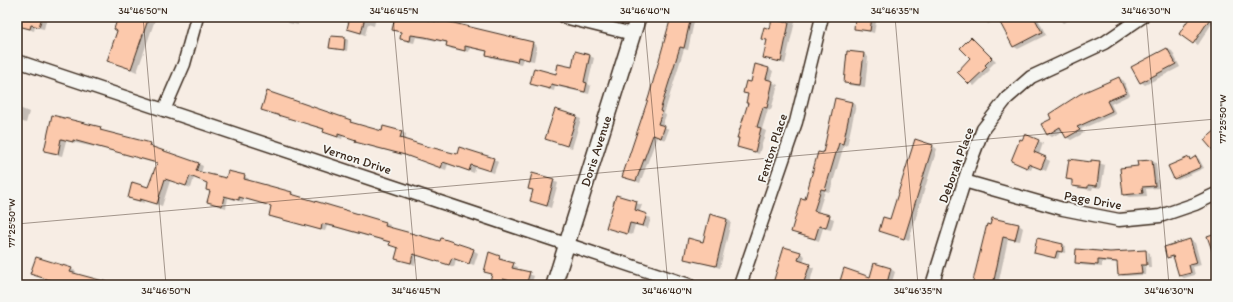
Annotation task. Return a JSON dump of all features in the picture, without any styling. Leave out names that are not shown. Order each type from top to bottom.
[{"type":"street","points":[[164,110],[184,64],[197,17]]},
{"type":"street","points":[[564,17],[633,34]]},
{"type":"street","name":"Doris Avenue","points":[[554,285],[638,17]]},
{"type":"street","name":"Fenton Place","points":[[740,285],[796,122],[822,17]]},
{"type":"street","name":"Deborah Place","points":[[932,285],[964,181],[983,129],[1007,98],[1031,77],[1104,43],[1142,17]]},
{"type":"street","name":"Vernon Drive","points":[[17,61],[689,285]]},
{"type":"street","name":"Page Drive","points":[[964,181],[1063,209],[1119,220],[1160,216],[1195,204],[1216,194]]},
{"type":"building","points":[[17,17],[42,17],[39,27],[31,25],[30,29],[18,26],[19,22],[17,22]]},
{"type":"building","points":[[118,17],[149,17],[131,69],[107,61],[117,31],[114,29]]},
{"type":"building","points":[[350,17],[365,17],[361,33],[347,29]]},
{"type":"building","points":[[395,17],[413,17],[440,22],[441,20],[533,42],[529,60],[518,57],[517,62],[486,55],[487,51],[465,46],[465,51],[446,46],[447,42],[425,37],[411,35],[410,41],[400,39],[401,32],[392,30]]},
{"type":"building","points":[[671,17],[691,17],[684,48],[680,47],[660,111],[662,112],[658,124],[665,126],[661,138],[653,135],[636,181],[622,177],[649,96]]},
{"type":"building","points":[[855,17],[872,17],[870,31],[854,29]]},
{"type":"building","points":[[997,17],[1034,17],[1042,32],[1013,47]]},
{"type":"building","points":[[1190,17],[1211,17],[1193,44],[1179,34]]},
{"type":"building","points":[[772,19],[789,23],[781,62],[763,58],[767,40],[761,39],[764,27],[770,29]]},
{"type":"building","points":[[331,36],[345,37],[344,50],[329,48]]},
{"type":"building","points":[[971,37],[992,58],[985,65],[987,67],[969,84],[957,72],[970,58],[960,48]]},
{"type":"building","points":[[1167,48],[1176,64],[1140,83],[1131,67]]},
{"type":"building","points":[[575,51],[590,55],[584,82],[587,83],[585,92],[551,84],[550,89],[530,84],[534,68],[556,74],[558,64],[572,67]]},
{"type":"building","points":[[847,51],[864,53],[860,85],[844,83]]},
{"type":"building","points":[[755,64],[769,68],[766,79],[773,81],[767,108],[763,107],[757,127],[761,128],[755,152],[737,147],[739,138],[737,138],[748,103],[746,103],[748,94],[743,93],[746,81],[751,82]]},
{"type":"building","points":[[1119,77],[1126,93],[1107,101],[1112,111],[1077,127],[1080,130],[1066,138],[1060,127],[1047,135],[1041,124],[1051,119],[1049,114],[1080,94]]},
{"type":"building","points":[[267,91],[351,120],[350,122],[382,131],[383,126],[402,131],[400,138],[426,146],[457,154],[459,147],[494,158],[490,171],[471,165],[469,171],[443,162],[441,168],[405,155],[355,142],[356,140],[338,134],[338,137],[323,132],[324,129],[261,110]]},
{"type":"building","points":[[835,98],[852,102],[843,144],[839,143],[825,190],[821,189],[814,211],[830,215],[826,228],[819,226],[815,239],[791,232],[801,198],[805,199],[818,152],[823,153]]},
{"type":"building","points":[[555,109],[577,116],[567,146],[545,139]]},
{"type":"building","points":[[52,115],[101,127],[100,130],[151,143],[150,146],[199,163],[196,171],[226,178],[228,171],[245,175],[244,179],[292,192],[291,194],[386,222],[385,226],[440,241],[441,238],[474,249],[469,264],[452,258],[449,265],[413,254],[411,263],[395,259],[398,248],[389,245],[390,242],[333,226],[322,224],[321,230],[269,216],[271,206],[239,197],[239,200],[224,196],[222,206],[207,202],[210,191],[206,190],[207,183],[190,176],[186,186],[165,179],[157,204],[140,199],[140,201],[128,198],[132,182],[148,187],[157,163],[73,140],[73,142],[61,139],[58,154],[44,151]]},
{"type":"building","points":[[1216,130],[1216,154],[1204,140]]},
{"type":"building","points":[[1025,134],[1039,140],[1034,152],[1046,157],[1041,169],[1028,164],[1027,168],[1011,161],[1020,139],[1022,140]]},
{"type":"building","points":[[915,139],[933,145],[904,239],[879,231],[883,217],[890,219]]},
{"type":"building","points":[[1196,156],[1201,167],[1174,179],[1168,166],[1189,157],[1190,160]]},
{"type":"building","points":[[1069,159],[1091,162],[1091,160],[1100,161],[1097,186],[1088,185],[1088,188],[1072,186],[1072,180],[1066,179]]},
{"type":"building","points":[[1152,160],[1155,186],[1142,187],[1143,193],[1123,195],[1120,168],[1138,166],[1137,161]]},
{"type":"building","points":[[532,173],[554,179],[547,206],[530,201],[533,190],[528,189]]},
{"type":"building","points":[[616,195],[637,201],[635,210],[647,214],[643,226],[630,223],[627,234],[606,228]]},
{"type":"building","points":[[710,214],[727,219],[716,266],[684,259],[688,238],[703,242]]},
{"type":"building","points":[[992,218],[1019,224],[1015,240],[1003,237],[993,285],[972,285],[987,224],[990,225]]},
{"type":"building","points":[[1216,233],[1216,259],[1215,259],[1207,236]]},
{"type":"building","points":[[1037,238],[1063,244],[1062,252],[1057,251],[1055,258],[1034,253]]},
{"type":"building","points":[[1190,239],[1197,263],[1189,265],[1191,273],[1179,276],[1173,256],[1167,258],[1164,247]]},
{"type":"building","points":[[784,247],[801,252],[798,260],[810,264],[803,285],[780,285],[773,283]]},
{"type":"building","points":[[1076,249],[1110,252],[1146,250],[1147,265],[1141,265],[1142,273],[1118,275],[1117,262],[1098,260],[1098,265],[1075,263]]},
{"type":"building","points":[[489,252],[500,256],[499,259],[514,263],[512,268],[530,272],[526,285],[503,279],[501,285],[490,282],[492,274],[484,272]]},
{"type":"building","points":[[36,257],[72,268],[70,272],[107,282],[107,285],[66,285],[30,274]]},
{"type":"building","points":[[874,263],[891,268],[887,283],[889,285],[850,285],[840,281],[844,268],[870,277]]}]
